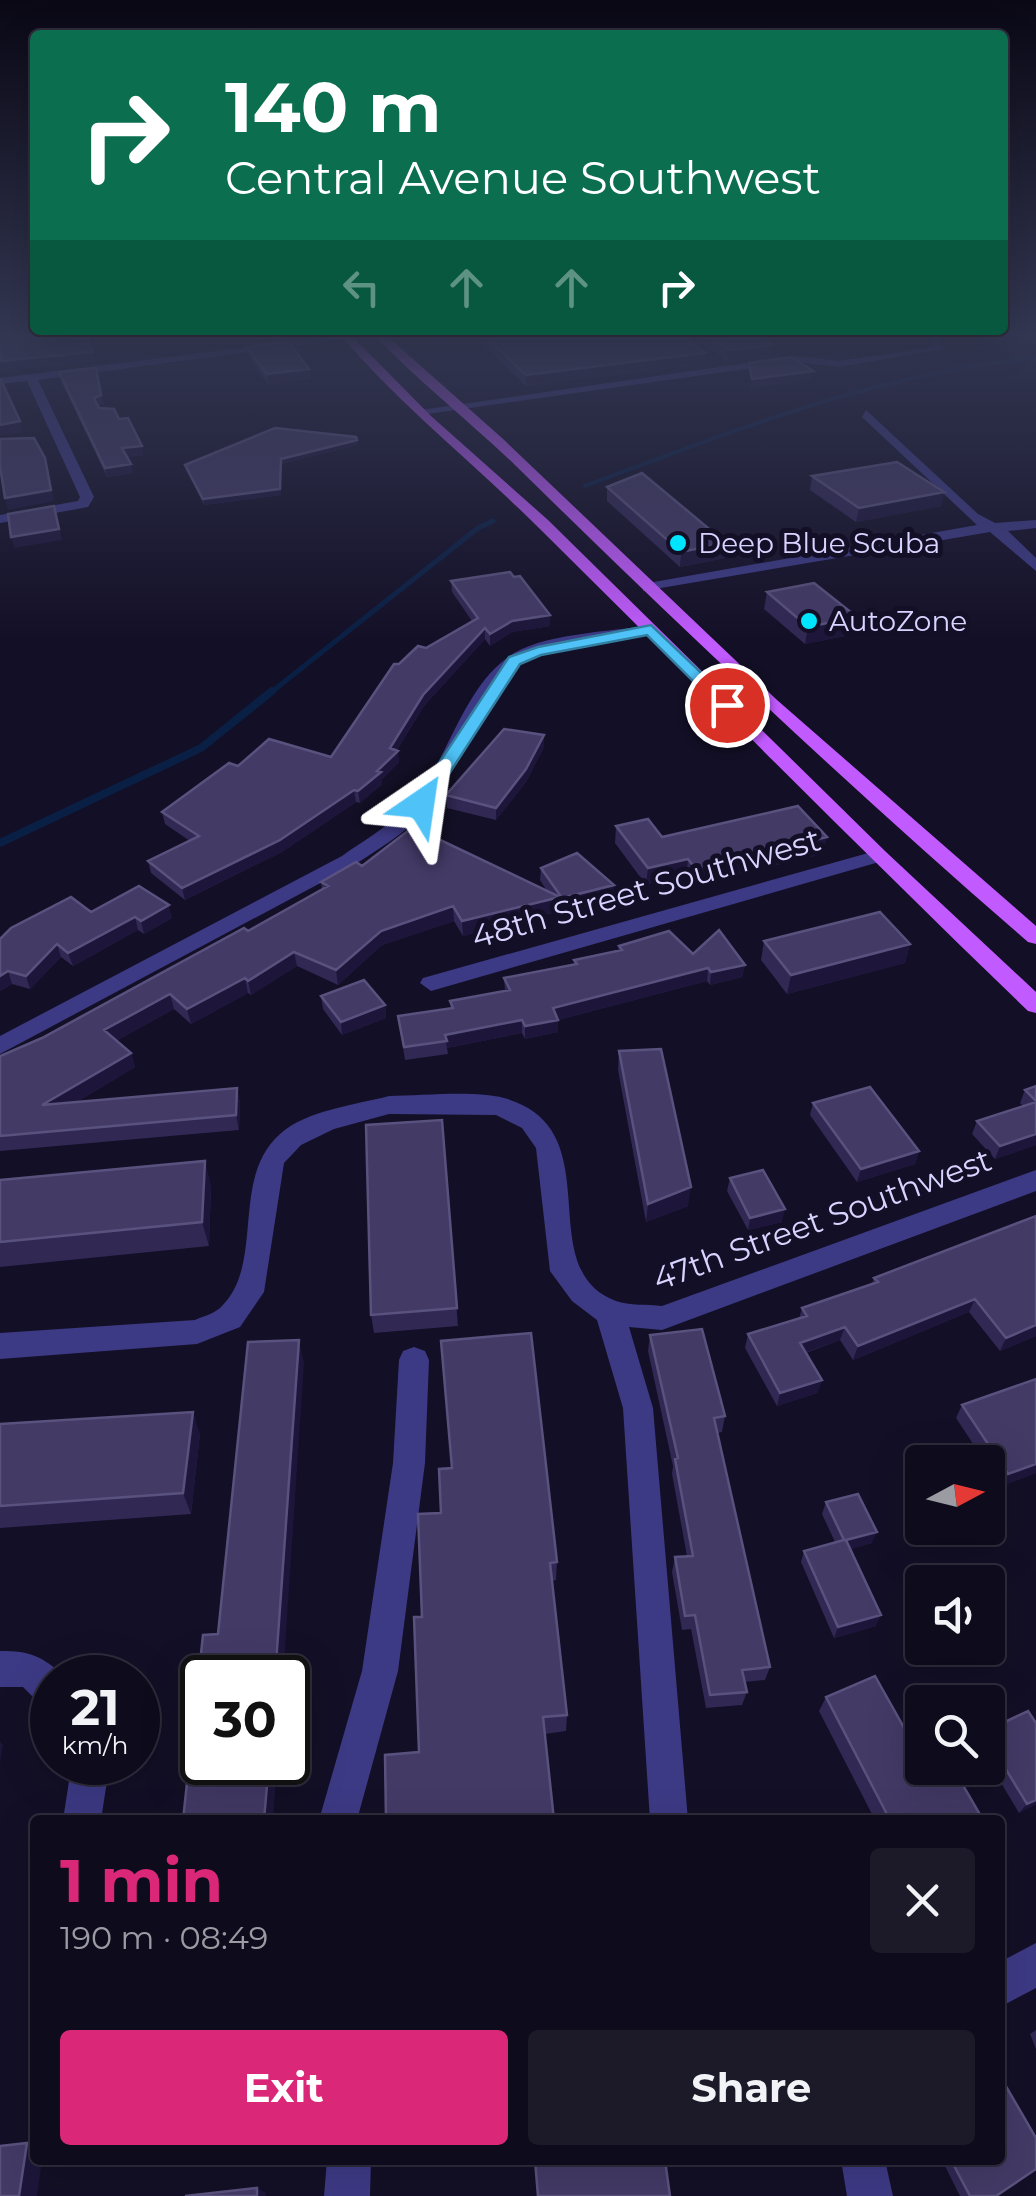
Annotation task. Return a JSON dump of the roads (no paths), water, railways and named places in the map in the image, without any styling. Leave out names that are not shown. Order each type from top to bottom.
[{"type":"main road","points":[[449,438],[543,523],[879,856],[1036,1004]]},
{"type":"main road","points":[[493,438],[648,588],[919,838],[1036,938]]},
{"type":"street","points":[[0,518],[82,504],[86,496],[59,438]]},
{"type":"street","points":[[891,438],[973,518],[992,527],[1036,566]]},
{"type":"street","points":[[648,588],[992,527],[1036,524]]},
{"type":"street","points":[[0,1046],[349,860],[384,836],[421,804],[476,713],[514,660],[538,651],[651,630]]},
{"type":"street","name":"48th Street Southwest","points":[[431,982],[879,856]]},
{"type":"street","points":[[0,1346],[197,1332],[230,1318],[250,1292],[271,1160],[292,1138],[326,1122],[389,1105],[499,1106],[532,1121],[549,1146],[564,1271],[582,1292],[610,1313],[638,1408],[669,1815]]},
{"type":"street","name":"47th Street Southwest","points":[[610,1313],[662,1318],[1036,1180]]},
{"type":"street","points":[[339,1815],[380,1671],[409,1463],[414,1360]]},
{"type":"street","points":[[0,1669],[30,1668]]},
{"type":"street","points":[[83,1815],[87,1785]]},
{"type":"street","points":[[1005,1983],[1036,1964]]},
{"type":"street","points":[[347,2196],[349,2165]]},
{"type":"street","points":[[864,2165],[870,2196]]},
{"type":"waterway","points":[[585,486],[714,438]]},
{"type":"waterway","points":[[269,694],[478,528],[493,521]]},
{"type":"waterway","points":[[0,843],[201,748],[272,691]]},
{"type":"place","name":"Deep Blue Scuba","points":[[678,543]]},
{"type":"place","name":"AutoZone","points":[[809,621]]}]
